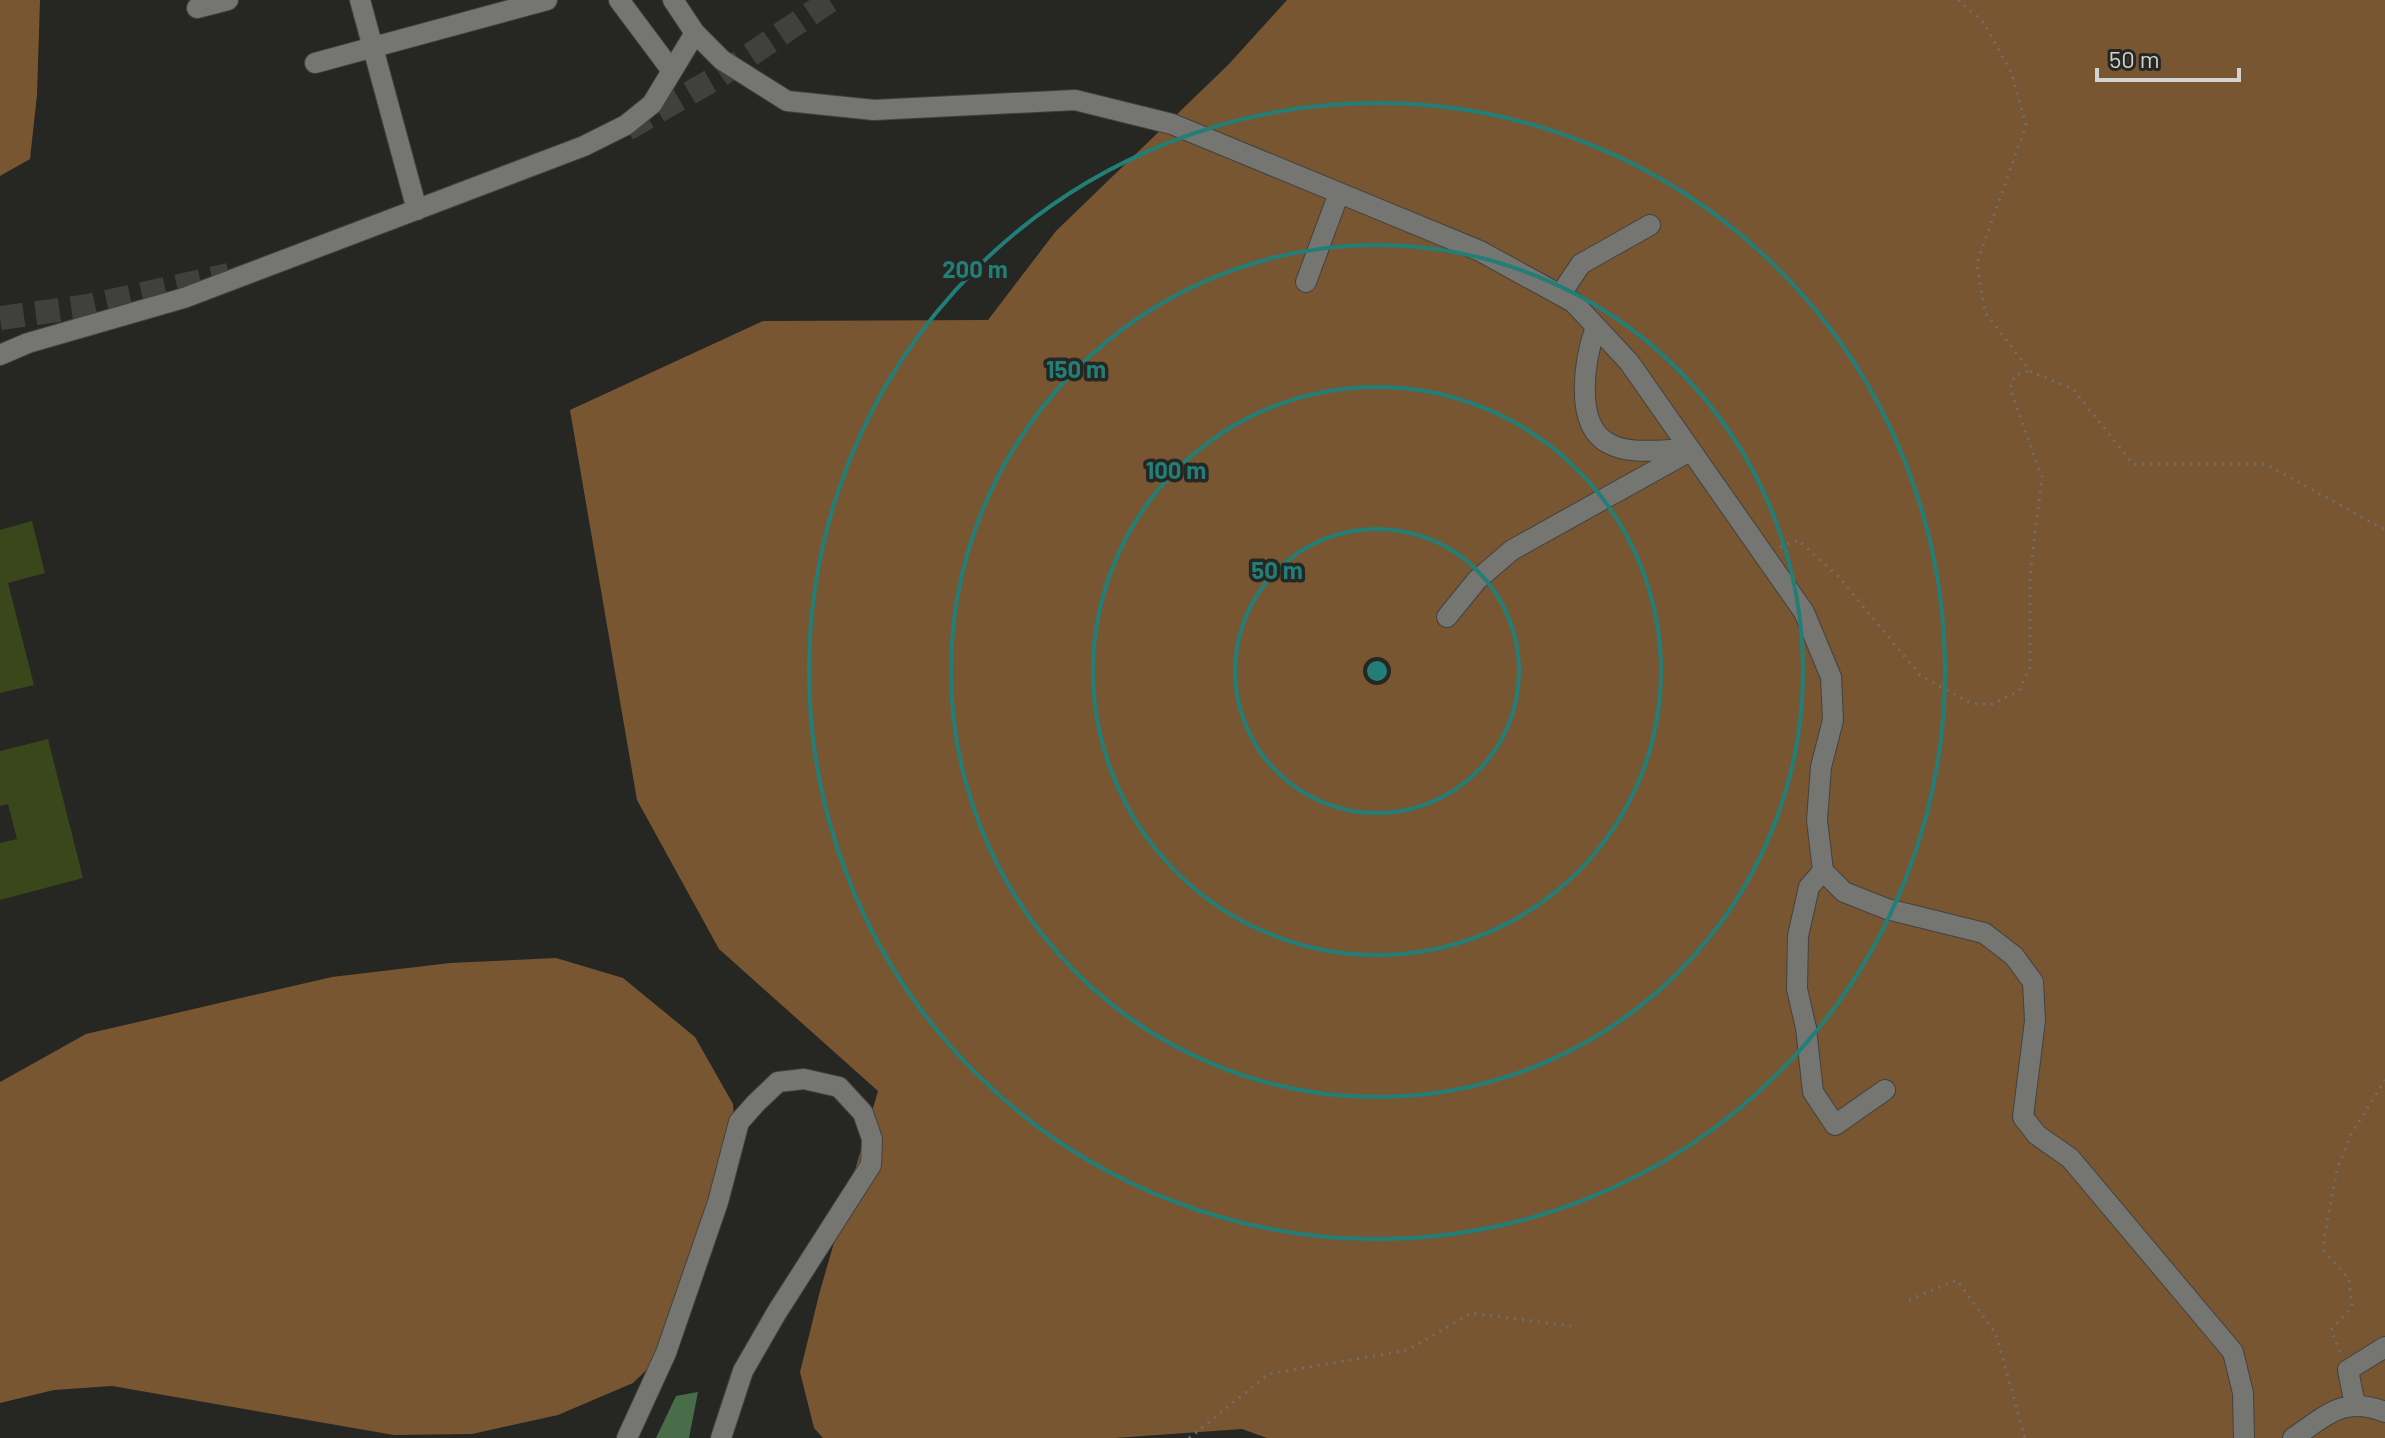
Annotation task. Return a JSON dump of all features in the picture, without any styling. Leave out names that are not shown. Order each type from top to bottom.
[{"type":"street","points":[[197,8],[228,0]]},
{"type":"street","points":[[360,0],[417,210]]},
{"type":"street","points":[[315,63],[547,0]]},
{"type":"street","points":[[619,0],[672,71]]},
{"type":"street","points":[[673,0],[695,33],[722,60],[787,101],[874,110],[1075,100],[1172,124],[1480,251],[1573,302],[1629,362],[1804,612],[1831,677],[1833,720],[1821,767],[1817,820],[1823,871],[1844,892],[1887,909],[1984,933],[2021,965],[2033,982],[2035,1021],[2023,1117],[2037,1135],[2070,1158],[2233,1352],[2243,1393],[2244,1438]]},
{"type":"street","points":[[0,355],[28,343],[184,298],[584,146],[626,125],[652,104],[695,33]]},
{"type":"street","points":[[1306,282],[1339,193]]},
{"type":"street","points":[[1560,295],[1581,264],[1650,225]]},
{"type":"street","points":[[1596,327],[1589,346],[1584,397],[1591,425],[1607,443],[1633,450],[1689,450]]},
{"type":"street","points":[[1447,617],[1477,580],[1512,550],[1689,450]]},
{"type":"street","points":[[1823,871],[1809,887],[1798,936],[1797,989],[1806,1028],[1813,1092],[1835,1125],[1885,1090]]},
{"type":"street","points":[[627,1438],[666,1353],[718,1202],[739,1122],[778,1082],[804,1079],[839,1087],[863,1113],[872,1139],[871,1165],[743,1371],[721,1438]]},
{"type":"street","points":[[2355,1405],[2348,1370],[2385,1347]]},
{"type":"street","points":[[2293,1438],[2342,1406],[2369,1405],[2385,1412]]},
{"type":"path","points":[[1958,0],[1984,23],[2011,72],[2026,125],[1977,263],[1985,312],[2030,371],[2073,389],[2133,464],[2266,464],[2385,530]]},
{"type":"path","points":[[1763,554],[1798,540],[1838,576],[1920,675],[1970,703],[1990,705],[2019,691],[2030,667],[2030,575],[2042,477],[2010,389],[2015,375],[2030,371]]},
{"type":"path","points":[[2348,1370],[2331,1330],[2352,1307],[2349,1279],[2324,1251],[2324,1239],[2337,1170],[2351,1134],[2385,1080]]},
{"type":"path","points":[[1909,1300],[1957,1280],[1996,1334],[2025,1438]]},
{"type":"path","points":[[1189,1438],[1269,1374],[1408,1350],[1471,1313],[1571,1326]]},
{"type":"shaded area","points":[[0,0],[40,0],[37,95],[30,159],[0,176]]},
{"type":"shaded area","points":[[1287,0],[2385,0],[2385,1438],[1267,1438],[1242,1429],[1115,1438],[823,1438],[814,1428],[800,1372],[878,1091],[719,949],[637,800],[570,410],[763,321],[988,320],[1056,231],[1229,64]]},
{"type":"shaded area","points":[[556,958],[623,978],[695,1037],[733,1104],[737,1163],[661,1356],[633,1383],[558,1415],[472,1434],[394,1435],[112,1386],[54,1390],[0,1403],[0,1082],[86,1034],[332,977],[450,963]]},
{"type":"shaded area","points":[[698,1392],[689,1438],[656,1438],[676,1396]]},
{"type":"building","points":[[32,521],[45,573],[8,583],[34,685],[0,693],[0,530]]},
{"type":"building","points":[[48,739],[83,878],[0,900],[0,843],[17,839],[8,804],[0,806],[0,751]]},
{"type":"tunnel","points":[[627,129],[716,78],[831,0]]},
{"type":"tunnel","points":[[0,318],[88,306],[229,275]]}]
